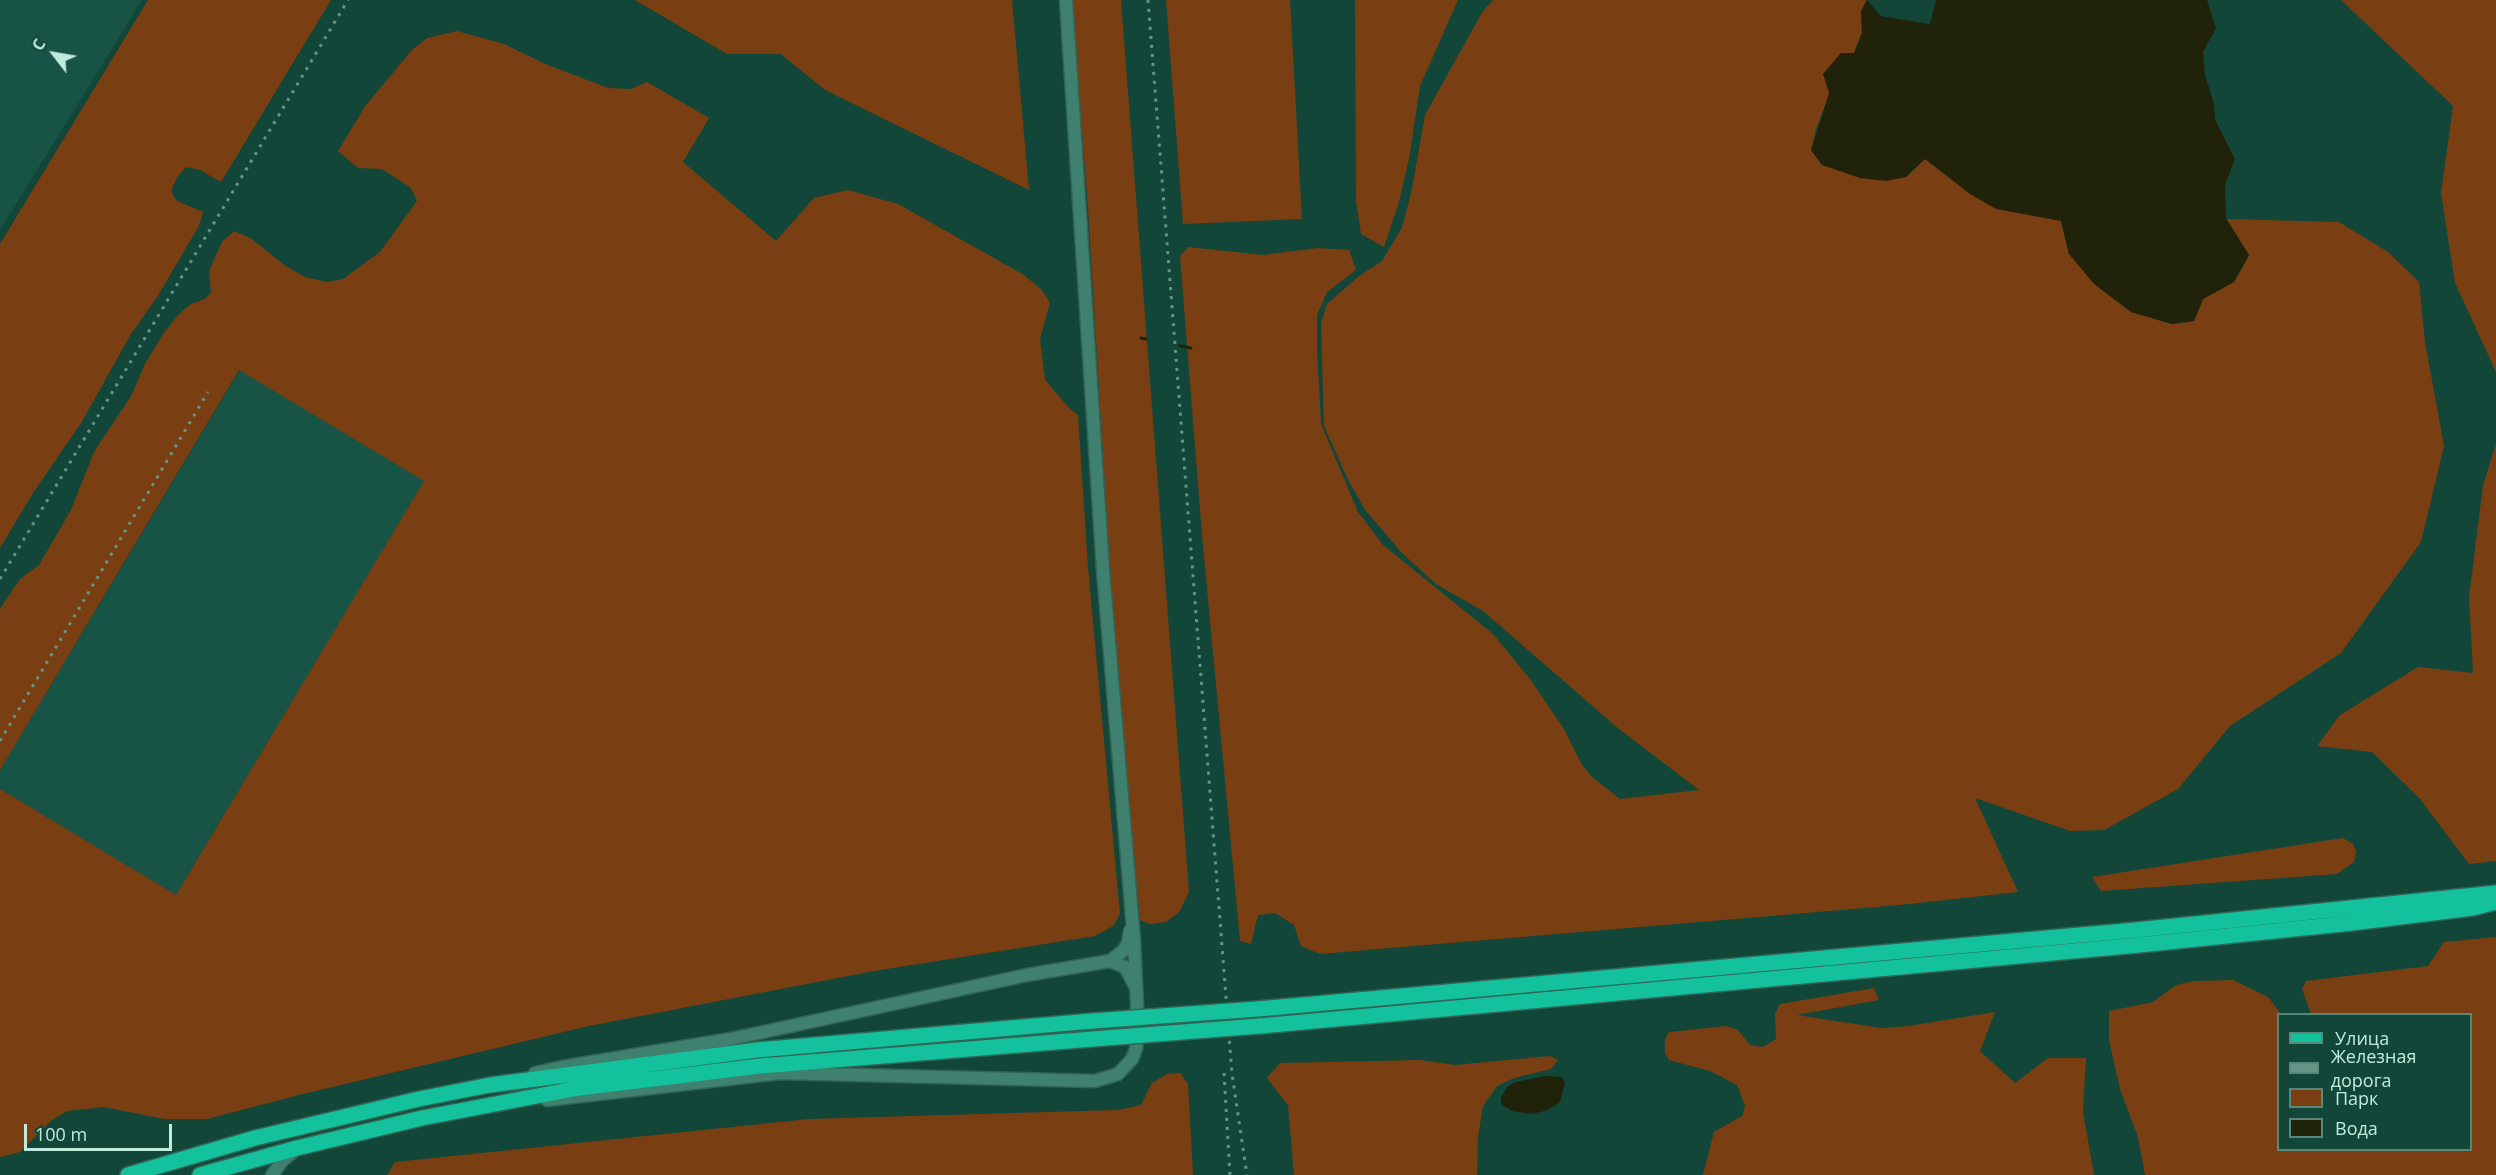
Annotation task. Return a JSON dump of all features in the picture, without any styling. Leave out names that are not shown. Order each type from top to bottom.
[{"type":"main road","points":[[128,1175],[255,1138],[419,1099],[489,1085],[757,1050],[1258,1009],[2125,931],[2496,893]]},
{"type":"main road","points":[[200,1175],[297,1148],[422,1118],[579,1088],[728,1069],[1260,1026],[2162,943],[2352,923],[2496,903]]},
{"type":"street","points":[[492,1105],[780,1073],[1095,1081],[1118,1074],[1132,1059],[1137,1042],[1138,1001],[1103,570],[1066,0]]},
{"type":"street","points":[[489,1085],[562,1067],[731,1039],[1027,975],[1110,961],[1119,956],[1128,943],[1130,893]]},
{"type":"street","points":[[1110,961],[1119,963],[1128,972],[1134,983],[1138,1001]]},
{"type":"street","points":[[272,1175],[282,1161],[297,1148]]},
{"type":"shaded area","points":[[0,0],[142,0],[0,230]]},
{"type":"shaded area","points":[[240,370],[424,481],[176,895],[0,789],[0,770]]},
{"type":"green space","points":[[148,0],[331,0],[221,182],[200,170],[186,167],[177,177],[171,191],[177,201],[203,212],[199,226],[157,297],[131,334],[81,423],[33,493],[0,548],[0,244]]},
{"type":"green space","points":[[635,0],[1012,0],[1029,190],[825,90],[781,54],[727,54]]},
{"type":"green space","points":[[1072,0],[1121,0],[1189,892],[1180,911],[1166,922],[1150,924],[1140,920],[1118,706],[1088,208]]},
{"type":"green space","points":[[1166,0],[1290,0],[1302,219],[1183,224]]},
{"type":"green space","points":[[1355,0],[1458,0],[1420,86],[1409,159],[1399,202],[1384,247],[1361,234],[1356,201]]},
{"type":"green space","points":[[1493,0],[1867,0],[1861,11],[1862,33],[1854,53],[1830,93],[1816,129],[1811,150],[1822,165],[1840,170],[1906,177],[1925,159],[2061,221],[2069,254],[2131,312],[2172,324],[2194,321],[2203,299],[2234,282],[2249,256],[2226,219],[2339,222],[2388,252],[2419,282],[2425,342],[2444,446],[2421,542],[2341,653],[2230,726],[2178,789],[2104,830],[2070,831],[1975,798],[2018,892],[1900,905],[1320,954],[1301,946],[1294,925],[1275,913],[1258,915],[1251,944],[1240,941],[1202,535],[1180,256],[1188,247],[1263,255],[1318,248],[1349,250],[1356,270],[1327,292],[1317,315],[1317,349],[1321,424],[1358,512],[1383,545],[1493,634],[1530,679],[1564,729],[1582,765],[1592,777],[1620,799],[1699,790],[1619,729],[1483,611],[1436,584],[1402,553],[1366,511],[1349,482],[1324,426],[1321,323],[1327,304],[1359,276],[1382,261],[1402,228],[1412,189],[1425,115],[1483,11]]},
{"type":"green space","points":[[2341,0],[2496,0],[2496,372],[2455,283],[2441,193],[2453,106]]},
{"type":"green space","points":[[457,31],[504,44],[545,64],[608,88],[631,89],[647,82],[709,118],[683,162],[776,241],[814,198],[848,190],[898,204],[1024,275],[1042,290],[1050,303],[1040,339],[1045,380],[1078,415],[1088,567],[1120,914],[1113,926],[1095,936],[874,971],[589,1026],[207,1119],[164,1119],[104,1107],[67,1111],[52,1120],[20,1152],[0,1157],[0,789],[176,895],[424,481],[239,370],[0,770],[0,609],[20,579],[39,565],[71,510],[94,452],[131,396],[145,364],[163,334],[179,314],[191,304],[205,299],[211,292],[209,271],[222,242],[234,231],[252,239],[284,265],[305,277],[327,282],[343,279],[380,252],[417,201],[411,188],[382,169],[358,168],[338,151],[366,105],[412,50],[427,38]]},
{"type":"green space","points":[[2496,444],[2496,861],[2469,864],[2420,799],[2372,752],[2317,746],[2340,715],[2418,667],[2473,673],[2469,598],[2483,485]]},
{"type":"green space","points":[[2343,838],[2353,844],[2356,851],[2354,862],[2337,874],[2101,891],[2092,877]]},
{"type":"green space","points":[[2496,937],[2496,1175],[2145,1175],[2138,1137],[2120,1089],[2109,1040],[2109,1011],[2153,1002],[2176,985],[2194,981],[2233,980],[2268,997],[2280,1013],[2277,1013],[2277,1151],[2472,1151],[2472,1013],[2311,1013],[2302,989],[2306,981],[2428,966],[2444,942]]},
{"type":"green space","points":[[1874,988],[1879,1000],[1797,1015],[1881,1028],[1909,1026],[1995,1012],[1980,1051],[2015,1083],[2048,1058],[2086,1058],[2083,1112],[2094,1175],[1703,1175],[1714,1132],[1742,1116],[1745,1106],[1737,1085],[1710,1071],[1669,1060],[1665,1053],[1665,1039],[1669,1032],[1726,1026],[1738,1030],[1750,1045],[1763,1047],[1776,1039],[1775,1014],[1780,1004]]},
{"type":"green space","points":[[1550,1056],[1558,1060],[1551,1069],[1514,1078],[1497,1086],[1483,1106],[1478,1137],[1477,1175],[1294,1175],[1288,1105],[1267,1078],[1280,1063],[1420,1060],[1455,1065]]},
{"type":"green space","points":[[1180,1073],[1188,1084],[1193,1175],[387,1175],[395,1162],[809,1119],[1118,1110],[1141,1105],[1152,1083],[1167,1074]]},
{"type":"water","points":[[1867,0],[1881,16],[1930,24],[1936,0],[2207,0],[2216,28],[2203,52],[2205,75],[2214,104],[2215,119],[2235,159],[2225,185],[2226,218],[2249,255],[2234,282],[2203,299],[2194,321],[2172,324],[2131,312],[2094,284],[2069,254],[2061,221],[1996,209],[1970,194],[1925,159],[1906,177],[1886,181],[1860,178],[1822,165],[1811,150],[1829,93],[1823,74],[1841,53],[1854,53],[1862,33],[1861,11]]},
{"type":"water","points":[[1545,1076],[1561,1077],[1565,1082],[1560,1102],[1548,1110],[1532,1114],[1512,1111],[1501,1104],[1501,1097],[1508,1086]]},
{"type":"waterway","points":[[1141,338],[1146,339]]},
{"type":"waterway","points":[[1180,346],[1191,348]]},
{"type":"railway","points":[[0,579],[348,0]]},
{"type":"railway","points":[[1148,0],[1232,1074],[1247,1175]]},
{"type":"railway","points":[[0,741],[208,392]]},
{"type":"railway","points":[[1224,1073],[1230,1175]]}]
